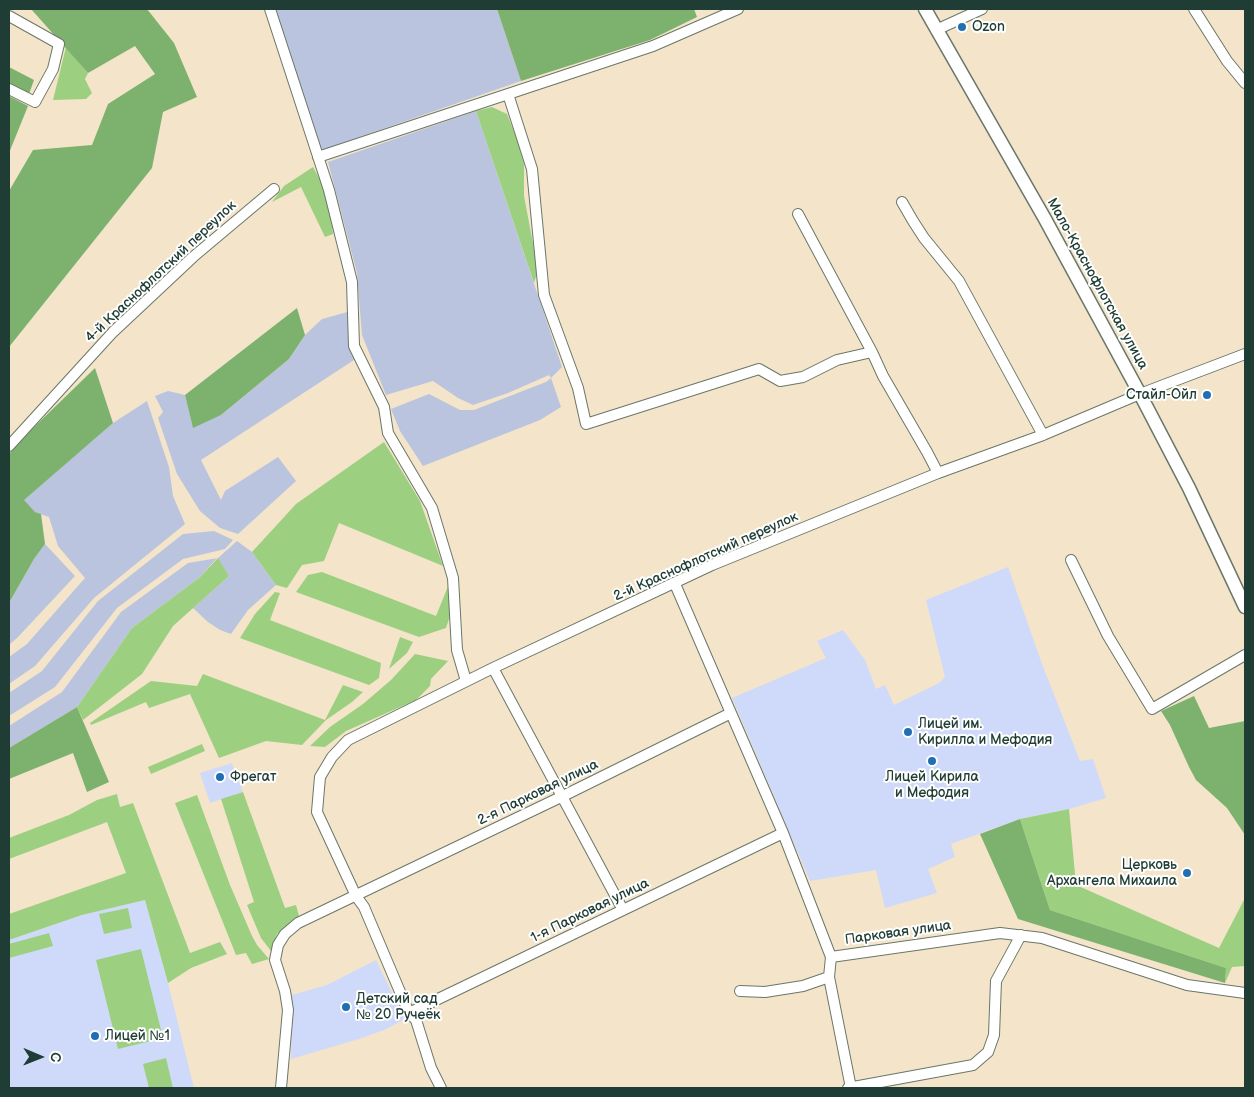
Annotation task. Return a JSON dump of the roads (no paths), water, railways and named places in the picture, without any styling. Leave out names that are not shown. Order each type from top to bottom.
[{"type":"street","points":[[270,9],[329,190],[352,282],[354,346],[384,407],[388,433],[432,508],[453,578],[457,650],[466,681]]},
{"type":"street","points":[[318,156],[653,46],[738,9]]},
{"type":"street","name":"Мало-Краснофлотская улица","points":[[924,9],[1044,219],[1140,394],[1189,488],[1245,607]]},
{"type":"street","points":[[936,30],[982,9]]},
{"type":"street","points":[[1194,9],[1227,61],[1245,83]]},
{"type":"street","points":[[9,16],[59,44],[53,69],[35,102],[9,89]]},
{"type":"street","points":[[508,94],[532,169],[544,295],[578,388],[586,424],[759,369],[780,382],[803,377],[837,360],[872,352]]},
{"type":"street","name":"4-й Краснофлотский переулок","points":[[9,446],[113,332],[194,257],[274,189]]},
{"type":"street","points":[[902,202],[912,222],[960,281],[1043,435]]},
{"type":"street","points":[[798,214],[883,376],[938,473]]},
{"type":"street","name":"2-й Краснофлотский переулок","points":[[441,1088],[431,1068],[416,1020],[409,1013],[364,907],[356,896],[317,812],[320,778],[332,757],[348,740],[492,668],[675,584],[712,565],[938,473],[1043,435],[1140,394],[1245,354]]},
{"type":"street","points":[[1071,560],[1108,636],[1152,709],[1245,655]]},
{"type":"street","name":"Парковая улица","points":[[675,584],[783,833],[831,957],[1000,933],[1051,941],[1187,985],[1245,993]]},
{"type":"street","points":[[492,668],[563,796],[623,910]]},
{"type":"street","name":"2-я Парковая улица","points":[[281,1088],[288,1010],[286,991],[275,960],[278,945],[285,934],[298,923],[731,713]]},
{"type":"street","name":"1-я Парковая улица","points":[[409,1013],[783,833]]},
{"type":"street","points":[[831,957],[829,977],[850,1088],[973,1065],[988,1052],[994,1035],[996,981],[1020,935]]},
{"type":"street","points":[[740,992],[765,992],[804,986],[829,977]]},
{"type":"place","name":"Ozon","points":[[962,27]]},
{"type":"place","name":"Стайл-Ойл","points":[[1207,395]]},
{"type":"place","name":"Лицей им. Кирилла и Мефодия","points":[[908,732]]},
{"type":"place","name":"Лицей Кирила и Мефодия","points":[[932,761]]},
{"type":"place","name":"Фрегат","points":[[220,777]]},
{"type":"place","name":"Церковь Архангела Михаила","points":[[1187,873]]},
{"type":"place","name":"Детский сад № 20 Ручеёк","points":[[346,1007]]},
{"type":"place","name":"Лицей №1","points":[[95,1036]]}]
